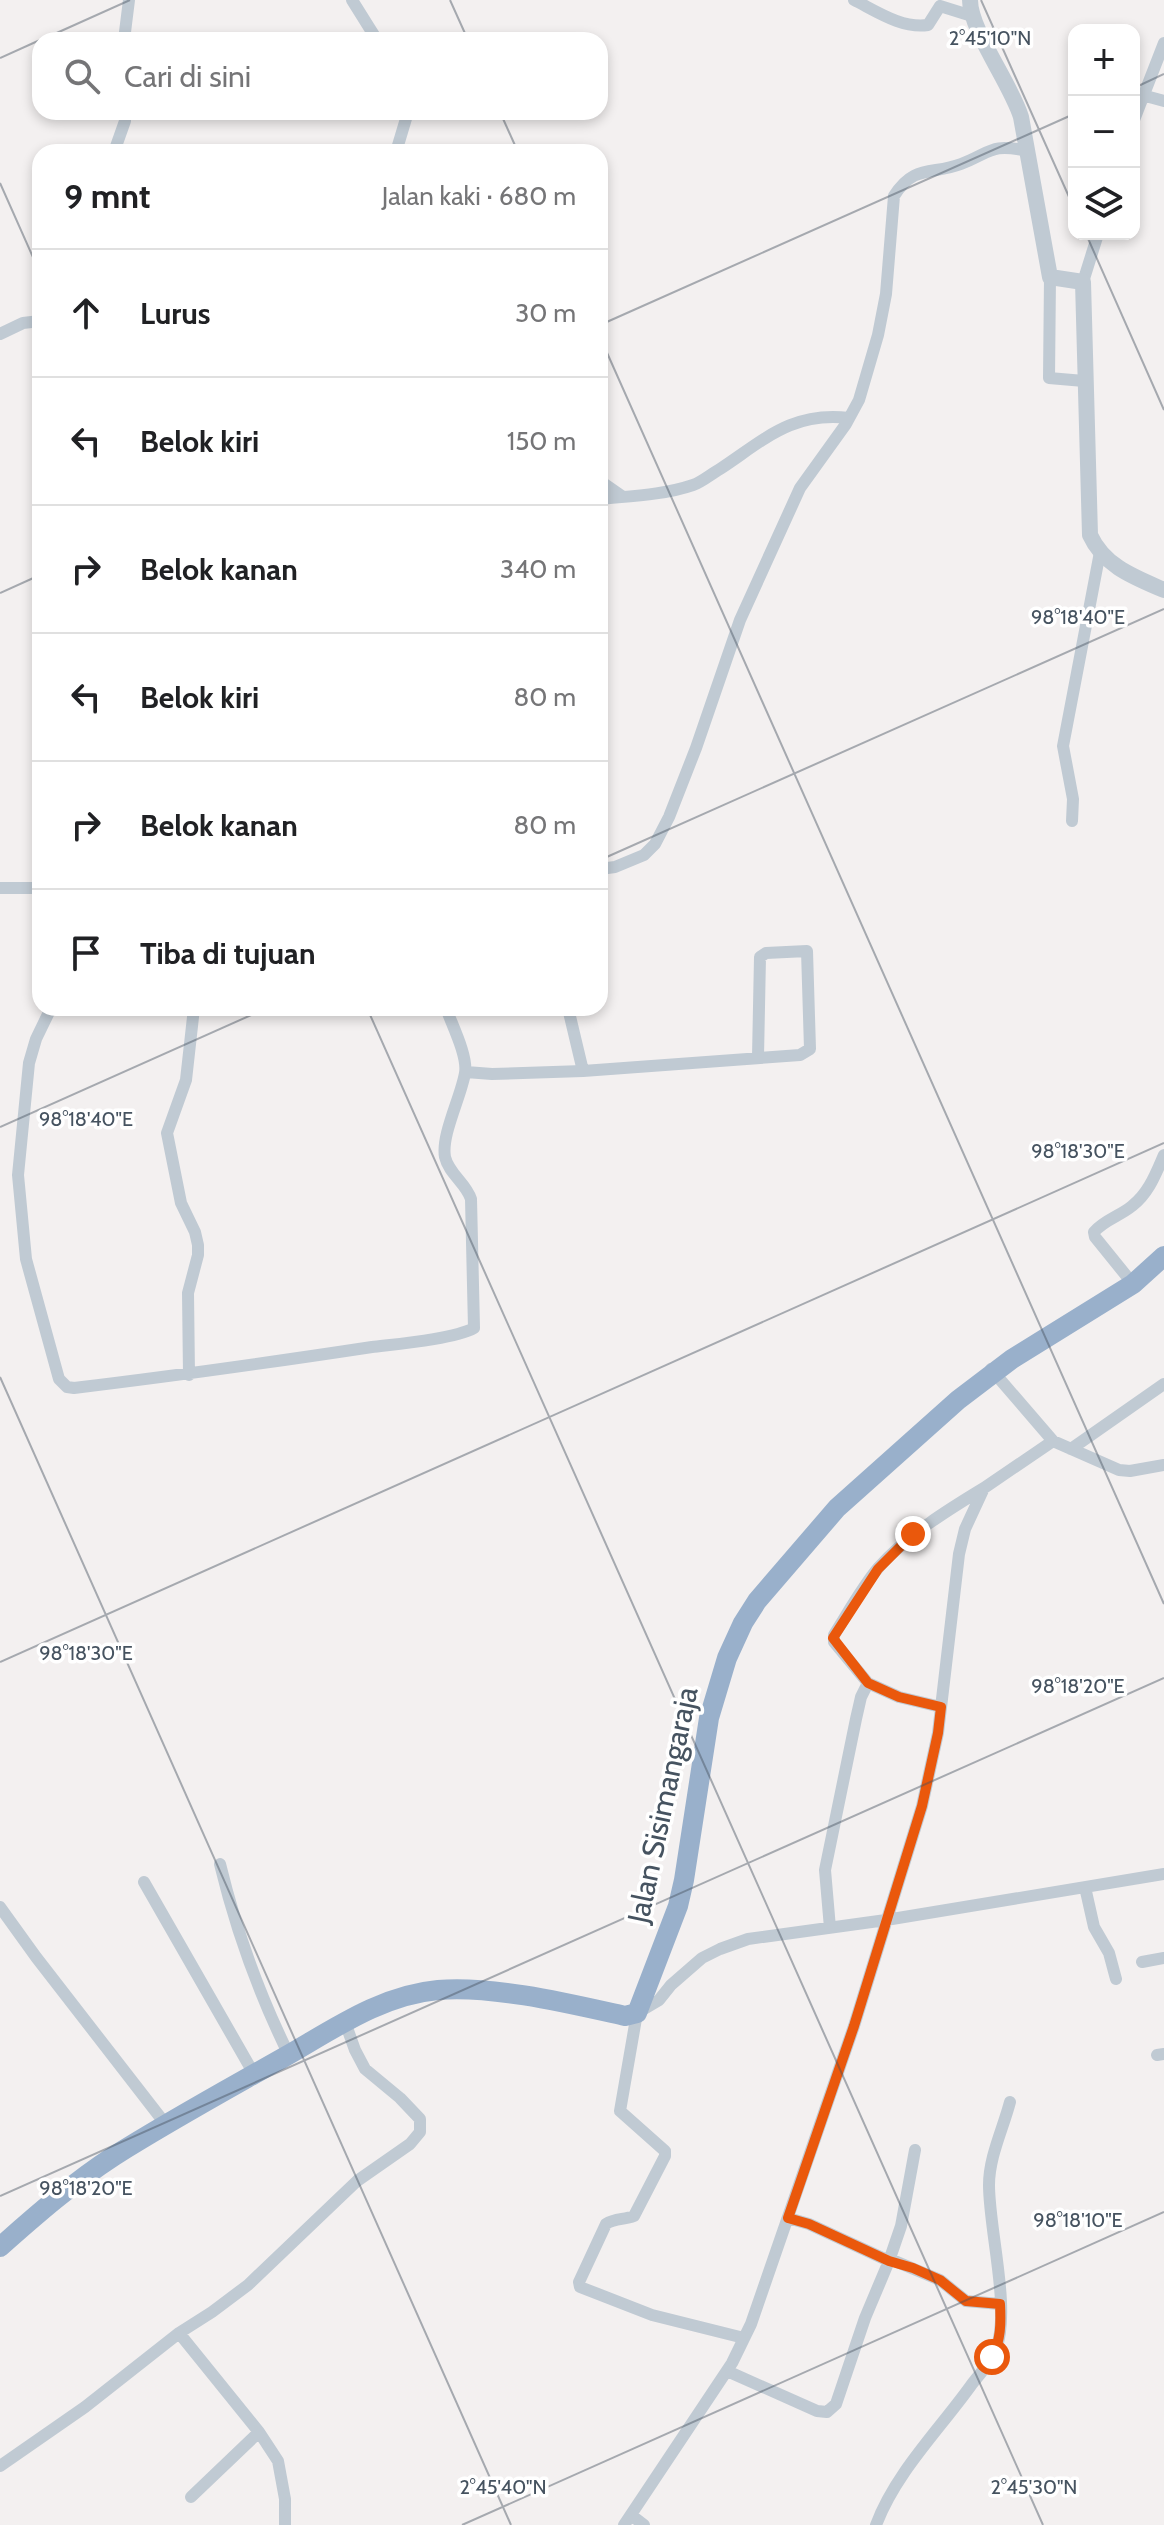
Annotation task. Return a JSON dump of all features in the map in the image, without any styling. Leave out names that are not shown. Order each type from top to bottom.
[{"type":"highway","name":"Jalan Sisimangaraja","points":[[637,2013],[678,1906],[709,1718],[727,1658],[743,1623],[765,1591],[837,1508],[958,1400],[990,1374],[1107,1302],[1164,1254]]},
{"type":"highway","points":[[0,2247],[54,2200],[113,2157],[345,2022],[398,1999],[435,1990],[461,1989],[529,1997],[625,2016],[637,2013]]},
{"type":"street","points":[[125,32],[129,0]]},
{"type":"street","points":[[352,0],[372,32]]},
{"type":"street","points":[[854,0],[909,25],[928,25],[940,6],[971,8],[1021,117],[1050,277],[1049,378],[1084,381]]},
{"type":"street","points":[[1140,101],[1164,43]]},
{"type":"street","points":[[1142,95],[1164,101]]},
{"type":"street","points":[[117,144],[125,120]]},
{"type":"street","points":[[398,144],[406,120]]},
{"type":"street","points":[[608,867],[644,855],[655,844],[696,748],[740,620],[800,488],[859,400],[886,294],[892,201],[900,186],[920,172],[959,165],[990,149],[1028,151]]},
{"type":"street","points":[[1096,240],[1083,282],[1089,527],[1100,552],[1123,572],[1164,590]]},
{"type":"street","points":[[1050,277],[1083,282]]},
{"type":"street","points":[[0,334],[32,322]]},
{"type":"street","points":[[608,498],[694,485],[757,441],[809,418],[829,415],[849,418]]},
{"type":"street","points":[[608,487],[623,497]]},
{"type":"street","points":[[1072,821],[1073,799],[1063,746],[1100,552]]},
{"type":"street","points":[[0,888],[32,888]]},
{"type":"street","points":[[466,1072],[583,1071],[800,1055],[810,1049],[807,951],[766,953],[760,957],[758,1057]]},
{"type":"street","points":[[47,1016],[29,1063],[18,1175],[26,1259],[59,1379],[67,1387],[74,1388],[189,1375],[412,1341],[474,1328],[471,1199],[469,1192],[449,1168],[444,1152],[466,1072],[449,1016]]},
{"type":"street","points":[[189,1375],[188,1293],[198,1245],[181,1203],[167,1133],[186,1080],[193,1016]]},
{"type":"street","points":[[570,1016],[583,1071]]},
{"type":"street","points":[[1132,1282],[1094,1232],[1142,1196],[1164,1155]]},
{"type":"street","points":[[990,1374],[1053,1441],[1119,1470],[1164,1465]]},
{"type":"street","points":[[1071,1449],[1164,1384]]},
{"type":"street","points":[[941,1707],[899,1697],[868,1683],[834,1642],[834,1635],[878,1569],[904,1543],[942,1513],[1053,1441]]},
{"type":"street","points":[[644,2525],[628,2520],[727,2371],[751,2324],[854,2026],[922,1806],[938,1733],[959,1554],[965,1529],[984,1488]]},
{"type":"street","points":[[830,1928],[825,1870],[861,1697],[868,1683]]},
{"type":"street","points":[[220,1864],[242,1946],[273,2024],[289,2055]]},
{"type":"street","points":[[744,2338],[652,2315],[580,2287],[579,2282],[606,2224],[614,2219],[624,2220],[634,2216],[665,2156],[665,2151],[620,2111],[637,2013],[659,2000],[702,1958],[748,1939],[886,1920],[1164,1874]]},
{"type":"street","points":[[144,1882],[254,2074]]},
{"type":"street","points":[[1085,1887],[1094,1927],[1109,1953],[1116,1979]]},
{"type":"street","points":[[0,1907],[167,2126]]},
{"type":"street","points":[[1142,1962],[1164,1958]]},
{"type":"street","points":[[0,2466],[85,2407],[179,2333],[248,2285],[357,2181],[410,2144],[420,2132],[420,2119],[413,2110],[365,2069],[345,2022]]},
{"type":"street","points":[[876,2525],[899,2482],[997,2348],[1001,2326],[990,2175],[1010,2102]]},
{"type":"street","points":[[727,2371],[817,2411],[833,2409],[901,2226],[915,2150]]},
{"type":"street","points":[[788,2218],[940,2280],[966,2301],[1000,2304]]},
{"type":"street","points":[[179,2333],[259,2432],[278,2461],[285,2499],[285,2525]]},
{"type":"street","points":[[191,2497],[259,2432]]},
{"type":"route","points":[[913,1534],[878,1569],[833,1638],[868,1683],[899,1697],[941,1707],[938,1733],[922,1806],[854,2026],[788,2218],[940,2280],[966,2301],[1000,2304],[1001,2326],[992,2357]]}]
